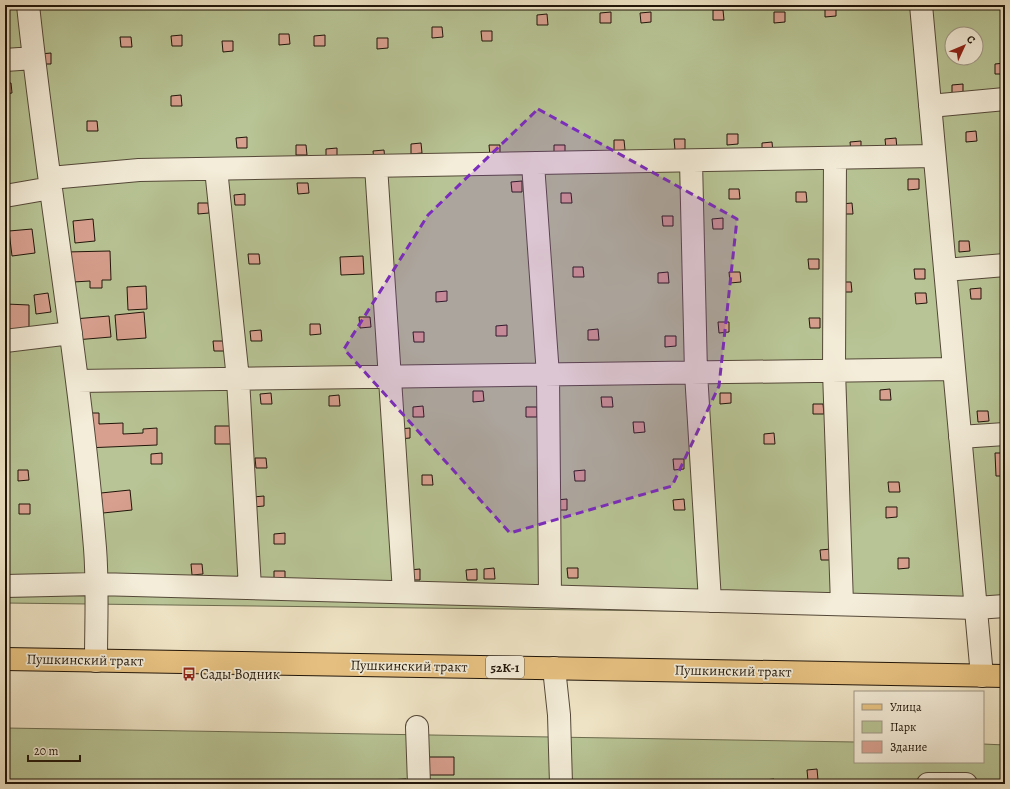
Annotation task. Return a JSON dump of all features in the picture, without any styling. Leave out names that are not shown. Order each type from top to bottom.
[{"type":"main road","name":"Пушкинский тракт","points":[[5,658],[96,661],[1005,676]]},
{"type":"street","points":[[28,5],[71,333],[95,549],[96,661]]},
{"type":"street","points":[[921,5],[982,676]]},
{"type":"street","points":[[5,60],[34,58]]},
{"type":"street","points":[[930,106],[1005,99]]},
{"type":"street","points":[[5,196],[51,183],[138,170],[934,156]]},
{"type":"street","points":[[835,158],[834,371],[842,604]]},
{"type":"street","points":[[691,161],[696,373],[710,601]]},
{"type":"street","points":[[533,164],[548,375],[550,596]]},
{"type":"street","points":[[376,166],[404,592]]},
{"type":"street","points":[[216,169],[238,379],[250,588]]},
{"type":"street","points":[[945,270],[1005,265]]},
{"type":"street","points":[[5,341],[71,333]]},
{"type":"street","points":[[77,382],[954,370]]},
{"type":"street","points":[[960,437],[1005,434]]},
{"type":"street","points":[[5,586],[96,584],[976,608],[1005,606]]},
{"type":"street","points":[[554,668],[559,715],[561,784]]},
{"type":"street","points":[[417,727],[419,784]]},
{"type":"street","points":[[928,784],[966,784]]},
{"type":"highlighted area","points":[[538,109],[737,219],[719,386],[672,486],[510,533],[344,349],[428,215]]},
{"type":"green space","points":[[5,5],[1005,5],[1005,615],[5,603]]},
{"type":"green space","points":[[5,728],[854,742],[854,763],[984,763],[984,744],[1005,745],[1005,784],[5,784]]},
{"type":"building","points":[[876,5],[887,5],[888,9],[877,9]]},
{"type":"building","points":[[825,6],[836,6],[836,16],[825,17]]},
{"type":"building","points":[[713,10],[723,10],[724,20],[713,20]]},
{"type":"building","points":[[611,12],[611,23],[600,23],[600,13]]},
{"type":"building","points":[[651,12],[651,22],[641,23],[640,13]]},
{"type":"building","points":[[774,12],[785,12],[785,22],[774,23]]},
{"type":"building","points":[[547,14],[548,25],[537,25],[537,15]]},
{"type":"building","points":[[432,27],[442,27],[443,37],[432,38]]},
{"type":"building","points":[[481,31],[492,31],[492,41],[482,41]]},
{"type":"building","points":[[279,34],[289,34],[290,44],[279,45]]},
{"type":"building","points":[[182,35],[182,46],[172,46],[171,36]]},
{"type":"building","points":[[325,35],[325,46],[314,46],[314,36]]},
{"type":"building","points":[[120,37],[131,37],[132,47],[121,47]]},
{"type":"building","points":[[377,38],[388,38],[388,48],[377,49]]},
{"type":"building","points":[[222,41],[233,41],[233,51],[223,52]]},
{"type":"building","points":[[51,53],[51,64],[41,64],[40,54]]},
{"type":"building","points":[[1005,63],[1005,74],[995,74],[995,64]]},
{"type":"building","points":[[5,83],[11,83],[12,93],[5,94]]},
{"type":"building","points":[[963,84],[963,94],[952,95],[952,85]]},
{"type":"building","points":[[181,95],[182,106],[171,106],[171,96]]},
{"type":"building","points":[[87,121],[97,121],[98,131],[87,131]]},
{"type":"building","points":[[976,131],[977,141],[966,142],[966,132]]},
{"type":"building","points":[[727,134],[738,134],[738,144],[727,145]]},
{"type":"building","points":[[247,137],[247,148],[237,148],[236,138]]},
{"type":"building","points":[[896,138],[897,149],[886,149],[885,139]]},
{"type":"building","points":[[674,139],[685,139],[685,149],[675,150]]},
{"type":"building","points":[[614,140],[624,140],[625,150],[614,151]]},
{"type":"building","points":[[861,141],[861,152],[851,152],[850,142]]},
{"type":"building","points":[[772,142],[773,153],[762,153],[762,143]]},
{"type":"building","points":[[421,143],[422,153],[411,154],[411,144]]},
{"type":"building","points":[[296,145],[306,145],[307,155],[296,155]]},
{"type":"building","points":[[489,145],[500,145],[500,155],[490,156]]},
{"type":"building","points":[[554,145],[565,145],[565,155],[554,156]]},
{"type":"building","points":[[337,148],[337,159],[326,159],[326,149]]},
{"type":"building","points":[[384,150],[385,161],[374,161],[373,151]]},
{"type":"building","points":[[908,179],[919,179],[919,189],[908,190]]},
{"type":"building","points":[[522,181],[522,192],[512,192],[511,182]]},
{"type":"building","points":[[297,183],[308,183],[309,193],[298,194]]},
{"type":"building","points":[[729,189],[739,189],[740,199],[729,199]]},
{"type":"building","points":[[796,192],[806,192],[807,202],[796,202]]},
{"type":"building","points":[[561,193],[571,193],[572,203],[561,203]]},
{"type":"building","points":[[245,194],[245,205],[235,205],[234,195]]},
{"type":"building","points":[[198,203],[208,203],[209,213],[198,214]]},
{"type":"building","points":[[852,203],[853,214],[842,214],[841,204]]},
{"type":"building","points":[[662,216],[673,216],[673,226],[663,226]]},
{"type":"building","points":[[723,218],[723,229],[713,229],[712,219]]},
{"type":"building","points":[[93,219],[95,241],[75,243],[73,221]]},
{"type":"building","points":[[32,229],[35,253],[12,256],[9,231]]},
{"type":"building","points":[[959,241],[969,241],[970,251],[959,252]]},
{"type":"building","points":[[110,251],[111,280],[102,280],[102,288],[90,288],[90,281],[73,282],[66,252]]},
{"type":"building","points":[[248,254],[259,254],[260,264],[249,264]]},
{"type":"building","points":[[363,256],[364,274],[341,275],[340,257]]},
{"type":"building","points":[[808,259],[819,259],[819,269],[809,269]]},
{"type":"building","points":[[5,262],[8,262],[9,272],[5,273]]},
{"type":"building","points":[[573,267],[583,267],[584,277],[573,277]]},
{"type":"building","points":[[914,269],[925,269],[925,279],[915,279]]},
{"type":"building","points":[[668,272],[669,283],[658,283],[658,273]]},
{"type":"building","points":[[729,272],[740,272],[741,282],[730,283]]},
{"type":"building","points":[[841,282],[851,282],[852,292],[841,292]]},
{"type":"building","points":[[146,286],[147,309],[128,310],[127,287]]},
{"type":"building","points":[[981,288],[981,299],[971,299],[970,289]]},
{"type":"building","points":[[447,291],[447,301],[436,302],[436,292]]},
{"type":"building","points":[[48,293],[51,312],[36,314],[34,295]]},
{"type":"building","points":[[915,293],[926,293],[927,303],[916,304]]},
{"type":"building","points":[[6,304],[29,305],[29,335],[5,334]]},
{"type":"building","points":[[144,312],[146,338],[117,340],[115,315]]},
{"type":"building","points":[[109,316],[111,337],[75,340],[74,319]]},
{"type":"building","points":[[359,317],[370,317],[371,327],[360,328]]},
{"type":"building","points":[[809,318],[820,318],[820,328],[810,328]]},
{"type":"building","points":[[718,322],[729,322],[729,332],[719,333]]},
{"type":"building","points":[[310,324],[320,324],[321,334],[310,335]]},
{"type":"building","points":[[507,325],[507,336],[496,336],[496,326]]},
{"type":"building","points":[[598,329],[599,340],[588,340],[588,330]]},
{"type":"building","points":[[261,330],[262,341],[251,341],[250,331]]},
{"type":"building","points":[[413,332],[424,332],[424,342],[414,342]]},
{"type":"building","points":[[665,336],[676,336],[676,346],[665,347]]},
{"type":"building","points":[[213,341],[224,341],[224,351],[214,351]]},
{"type":"building","points":[[890,389],[891,400],[880,400],[880,390]]},
{"type":"building","points":[[473,391],[483,391],[484,401],[473,402]]},
{"type":"building","points":[[271,393],[272,404],[261,404],[260,394]]},
{"type":"building","points":[[720,393],[731,393],[731,403],[720,404]]},
{"type":"building","points":[[339,395],[340,406],[329,406],[329,396]]},
{"type":"building","points":[[601,397],[612,397],[613,407],[602,407]]},
{"type":"building","points":[[813,404],[823,404],[824,414],[813,414]]},
{"type":"building","points":[[423,406],[424,417],[413,417],[413,407]]},
{"type":"building","points":[[526,407],[537,407],[537,417],[526,417]]},
{"type":"building","points":[[977,411],[988,411],[989,421],[978,422]]},
{"type":"building","points":[[83,413],[99,413],[99,424],[123,423],[123,434],[143,433],[143,429],[157,428],[157,445],[85,448]]},
{"type":"building","points":[[633,422],[644,422],[645,432],[634,433]]},
{"type":"building","points":[[215,426],[235,426],[235,444],[215,444]]},
{"type":"building","points":[[410,428],[410,438],[399,439],[399,429]]},
{"type":"building","points":[[774,433],[775,444],[764,444],[764,434]]},
{"type":"building","points":[[162,453],[162,464],[151,464],[151,454]]},
{"type":"building","points":[[995,453],[1005,453],[1005,476],[996,476]]},
{"type":"building","points":[[255,458],[266,458],[267,468],[256,468]]},
{"type":"building","points":[[673,459],[684,459],[684,469],[674,470]]},
{"type":"building","points":[[18,470],[28,470],[29,480],[18,481]]},
{"type":"building","points":[[585,470],[585,481],[575,481],[574,471]]},
{"type":"building","points":[[422,475],[432,475],[433,485],[422,485]]},
{"type":"building","points":[[888,482],[899,482],[900,492],[889,492]]},
{"type":"building","points":[[130,490],[132,510],[103,513],[101,493]]},
{"type":"building","points":[[264,496],[264,506],[253,507],[253,497]]},
{"type":"building","points":[[567,499],[567,510],[557,510],[556,500]]},
{"type":"building","points":[[684,499],[685,510],[674,510],[673,500]]},
{"type":"building","points":[[19,504],[30,504],[30,514],[19,514]]},
{"type":"building","points":[[886,507],[897,507],[897,517],[886,518]]},
{"type":"building","points":[[285,533],[285,544],[274,544],[274,534]]},
{"type":"building","points":[[831,549],[832,560],[821,560],[820,550]]},
{"type":"building","points":[[898,558],[909,558],[909,568],[898,569]]},
{"type":"building","points":[[191,564],[202,564],[203,574],[192,575]]},
{"type":"building","points":[[494,568],[495,579],[484,579],[484,569]]},
{"type":"building","points":[[567,568],[578,568],[578,578],[568,578]]},
{"type":"building","points":[[420,569],[420,580],[410,580],[409,570]]},
{"type":"building","points":[[477,569],[477,580],[467,580],[466,570]]},
{"type":"building","points":[[274,571],[285,571],[285,581],[274,582]]},
{"type":"building","points":[[422,757],[454,757],[454,775],[422,775]]},
{"type":"building","points":[[817,769],[818,780],[808,781],[807,770]]},
{"type":"building","points":[[406,779],[406,784],[371,784],[371,781]]},
{"type":"building","points":[[774,779],[774,784],[764,784],[764,780]]},
{"type":"place","name":"Сады Водник","points":[[189,674]]}]
